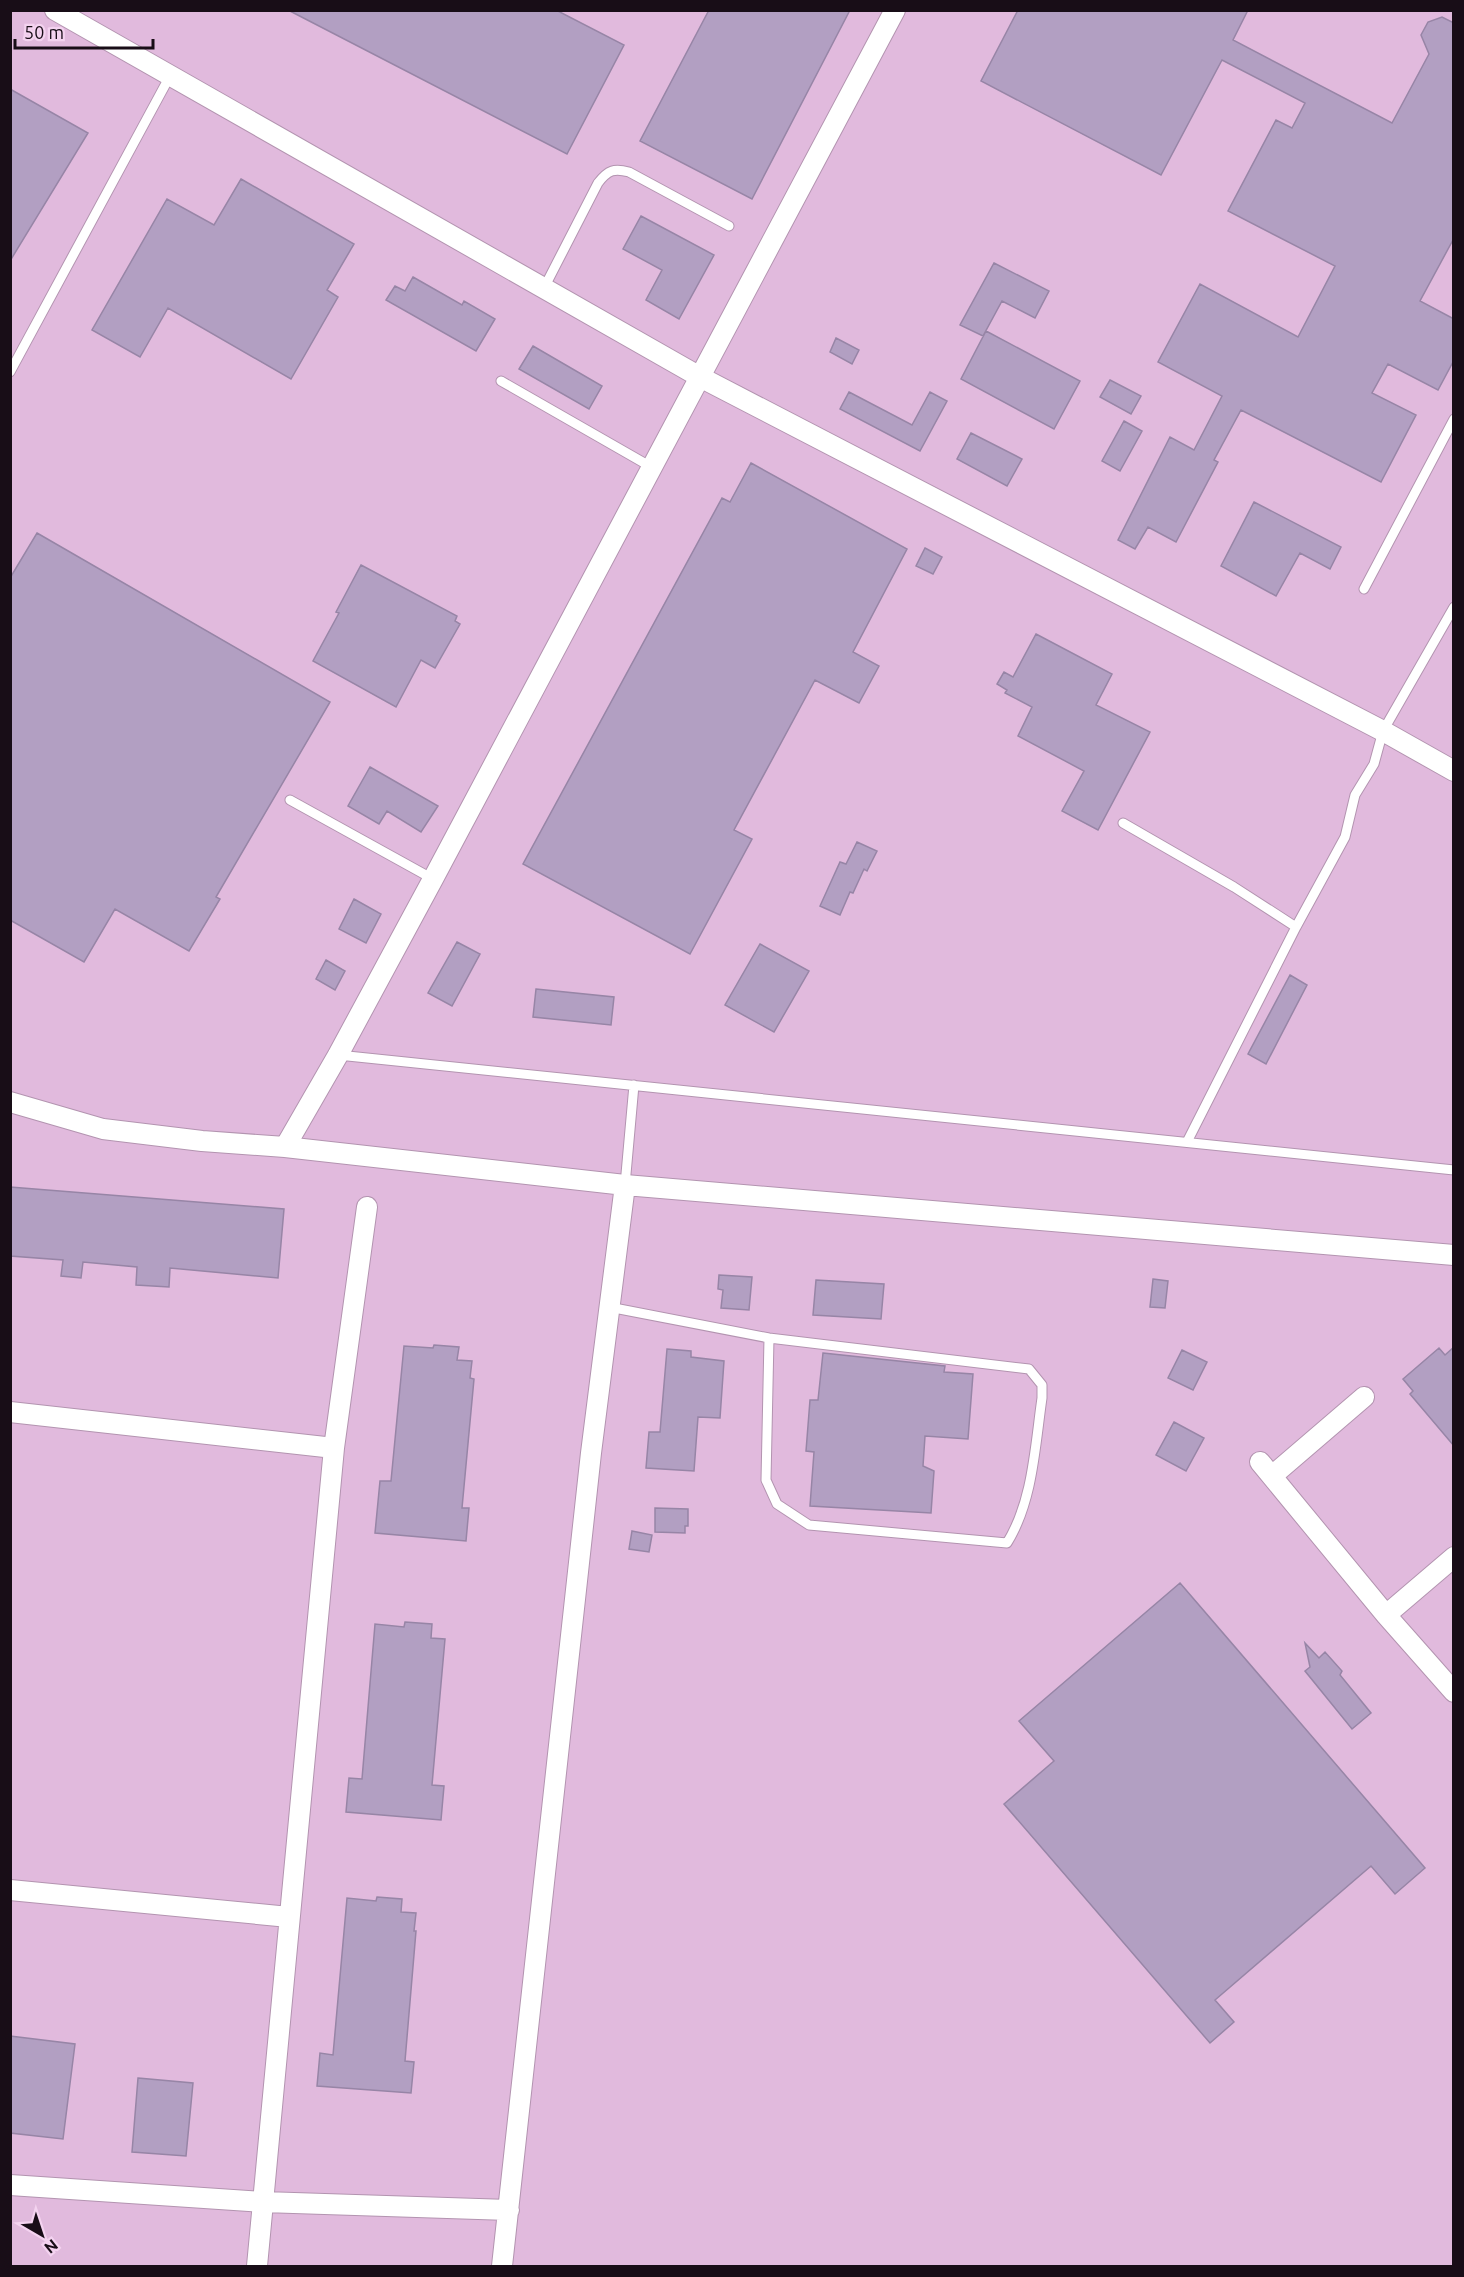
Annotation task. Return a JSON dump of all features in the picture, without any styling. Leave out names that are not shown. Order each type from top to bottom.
[{"type":"street","points":[[55,10],[700,377],[1383,731],[1454,771]]},
{"type":"street","points":[[285,1147],[338,1055],[433,879],[895,10]]},
{"type":"street","points":[[10,1102],[103,1129],[202,1141],[285,1147],[625,1185],[1454,1255]]},
{"type":"street","points":[[502,2266],[588,1476],[625,1185]]},
{"type":"street","points":[[257,2266],[334,1448],[367,1207]]},
{"type":"street","points":[[1364,1397],[1266,1469],[1386,1615],[1454,1692]]},
{"type":"street","points":[[10,1412],[334,1448]]},
{"type":"street","points":[[1386,1615],[1454,1557]]},
{"type":"street","points":[[10,1890],[289,1917]]},
{"type":"street","points":[[10,2185],[263,2202],[509,2210]]},
{"type":"lane","points":[[10,372],[170,76]]},
{"type":"lane","points":[[544,288],[598,183],[606,173],[616,168],[629,172],[729,226]]},
{"type":"lane","points":[[501,381],[653,468]]},
{"type":"lane","points":[[1364,589],[1454,419]]},
{"type":"lane","points":[[1187,1142],[1296,927],[1345,837],[1355,795],[1374,764],[1383,731],[1454,607]]},
{"type":"lane","points":[[290,800],[433,879]]},
{"type":"lane","points":[[1123,823],[1234,887],[1296,927]]},
{"type":"lane","points":[[338,1055],[1454,1170]]},
{"type":"lane","points":[[625,1185],[634,1085]]},
{"type":"lane","points":[[609,1307],[769,1338],[1029,1369],[1042,1385],[1042,1398],[1024,1505],[1018,1526],[1007,1543],[809,1525],[777,1504],[766,1480],[769,1338]]},
{"type":"shaded area","points":[[11,11],[1453,11],[1453,2266],[11,2266]]},
{"type":"building","points":[[288,10],[556,10],[624,45],[567,154]]},
{"type":"building","points":[[709,10],[850,10],[752,199],[640,141]]},
{"type":"building","points":[[1018,10],[1248,10],[1233,40],[1392,123],[1429,54],[1421,35],[1428,22],[1442,17],[1454,23],[1454,238],[1420,301],[1454,319],[1454,360],[1438,390],[1388,364],[1372,393],[1416,415],[1381,482],[1241,410],[1214,460],[1218,462],[1176,542],[1148,527],[1135,549],[1118,540],[1170,437],[1194,450],[1222,396],[1158,362],[1200,284],[1298,337],[1335,266],[1228,211],[1276,120],[1292,128],[1305,103],[1222,60],[1161,175],[981,81]]},
{"type":"building","points":[[10,89],[88,133],[10,261]]},
{"type":"building","points":[[241,179],[354,244],[327,290],[338,297],[291,379],[168,308],[140,357],[92,330],[167,199],[214,225]]},
{"type":"building","points":[[641,216],[714,255],[679,319],[646,300],[662,270],[623,249]]},
{"type":"building","points":[[994,263],[1049,291],[1035,318],[1002,301],[983,336],[960,325]]},
{"type":"building","points":[[413,277],[462,305],[464,301],[495,319],[476,351],[386,300],[395,286],[405,291]]},
{"type":"building","points":[[986,331],[1080,381],[1054,429],[961,379]]},
{"type":"building","points":[[836,338],[859,350],[852,364],[830,352]]},
{"type":"building","points":[[533,346],[602,386],[589,409],[519,369]]},
{"type":"building","points":[[1110,380],[1141,396],[1131,414],[1100,397]]},
{"type":"building","points":[[849,392],[912,425],[930,392],[947,401],[920,451],[840,409]]},
{"type":"building","points":[[1124,421],[1142,431],[1120,471],[1102,461]]},
{"type":"building","points":[[971,433],[1022,459],[1007,486],[957,459]]},
{"type":"building","points":[[751,463],[907,549],[853,652],[879,666],[859,703],[815,680],[734,830],[752,839],[690,954],[523,864],[722,498],[730,502]]},
{"type":"building","points":[[1254,502],[1341,547],[1330,569],[1300,553],[1276,596],[1221,566]]},
{"type":"building","points":[[37,533],[330,702],[216,897],[220,899],[189,951],[115,909],[84,962],[10,920],[10,578]]},
{"type":"building","points":[[925,548],[942,557],[933,574],[916,566]]},
{"type":"building","points":[[361,565],[457,616],[455,621],[460,624],[435,668],[421,660],[396,707],[313,661]]},
{"type":"building","points":[[1036,634],[1112,674],[1096,705],[1150,732],[1098,830],[1062,811],[1084,771],[1018,736],[1032,707],[1005,693],[1007,690],[997,684],[1004,672],[1013,677]]},
{"type":"building","points":[[370,767],[438,806],[421,832],[387,811],[379,824],[348,806]]},
{"type":"building","points":[[857,842],[877,851],[867,871],[864,869],[853,893],[850,892],[840,915],[820,906],[840,862],[846,864]]},
{"type":"building","points":[[354,899],[381,914],[366,943],[339,929]]},
{"type":"building","points":[[457,942],[480,954],[452,1006],[428,993]]},
{"type":"building","points":[[760,944],[809,971],[774,1032],[725,1005]]},
{"type":"building","points":[[326,960],[345,971],[335,990],[316,979]]},
{"type":"building","points":[[1290,975],[1307,985],[1266,1064],[1248,1054]]},
{"type":"building","points":[[536,989],[614,997],[611,1025],[533,1017]]},
{"type":"building","points":[[10,1187],[284,1209],[278,1278],[170,1268],[169,1287],[136,1285],[137,1267],[83,1262],[81,1278],[61,1276],[63,1260],[10,1256]]},
{"type":"building","points":[[719,1275],[752,1277],[749,1310],[721,1308],[723,1290],[718,1289]]},
{"type":"building","points":[[1153,1279],[1168,1281],[1165,1308],[1150,1307]]},
{"type":"building","points":[[816,1280],[884,1284],[881,1319],[813,1315]]},
{"type":"building","points":[[434,1345],[459,1347],[457,1360],[472,1361],[470,1378],[474,1379],[462,1508],[469,1508],[466,1541],[375,1533],[380,1481],[391,1481],[404,1346],[433,1348]]},
{"type":"building","points":[[1454,1347],[1454,1446],[1410,1394],[1413,1391],[1403,1379],[1439,1348],[1445,1355]]},
{"type":"building","points":[[667,1349],[691,1351],[691,1357],[724,1361],[720,1418],[698,1417],[694,1471],[646,1468],[649,1432],[660,1432]]},
{"type":"building","points":[[1182,1350],[1207,1362],[1193,1390],[1168,1378]]},
{"type":"building","points":[[823,1353],[945,1366],[944,1372],[973,1374],[968,1439],[925,1436],[923,1466],[934,1471],[931,1513],[810,1506],[814,1452],[806,1451],[810,1400],[818,1400]]},
{"type":"building","points":[[1174,1422],[1204,1438],[1186,1471],[1156,1455]]},
{"type":"building","points":[[655,1508],[688,1509],[688,1526],[685,1526],[685,1533],[655,1532]]},
{"type":"building","points":[[632,1531],[652,1535],[649,1552],[629,1549]]},
{"type":"building","points":[[1180,1583],[1425,1868],[1395,1894],[1371,1866],[1215,2000],[1234,2022],[1210,2043],[1004,1804],[1054,1761],[1019,1721]]},
{"type":"building","points":[[405,1622],[432,1624],[431,1638],[445,1639],[432,1785],[444,1786],[441,1820],[346,1812],[349,1778],[362,1779],[375,1624],[404,1627]]},
{"type":"building","points":[[1305,1643],[1319,1658],[1325,1652],[1342,1671],[1340,1675],[1371,1713],[1352,1729],[1305,1671],[1310,1667]]},
{"type":"building","points":[[377,1897],[402,1899],[401,1912],[416,1913],[405,2061],[414,2062],[411,2093],[317,2086],[320,2053],[333,2055],[347,1898],[376,1901]]},
{"type":"building","points":[[10,2036],[75,2044],[63,2139],[10,2133]]},
{"type":"building","points":[[138,2078],[193,2083],[186,2156],[132,2152]]}]
